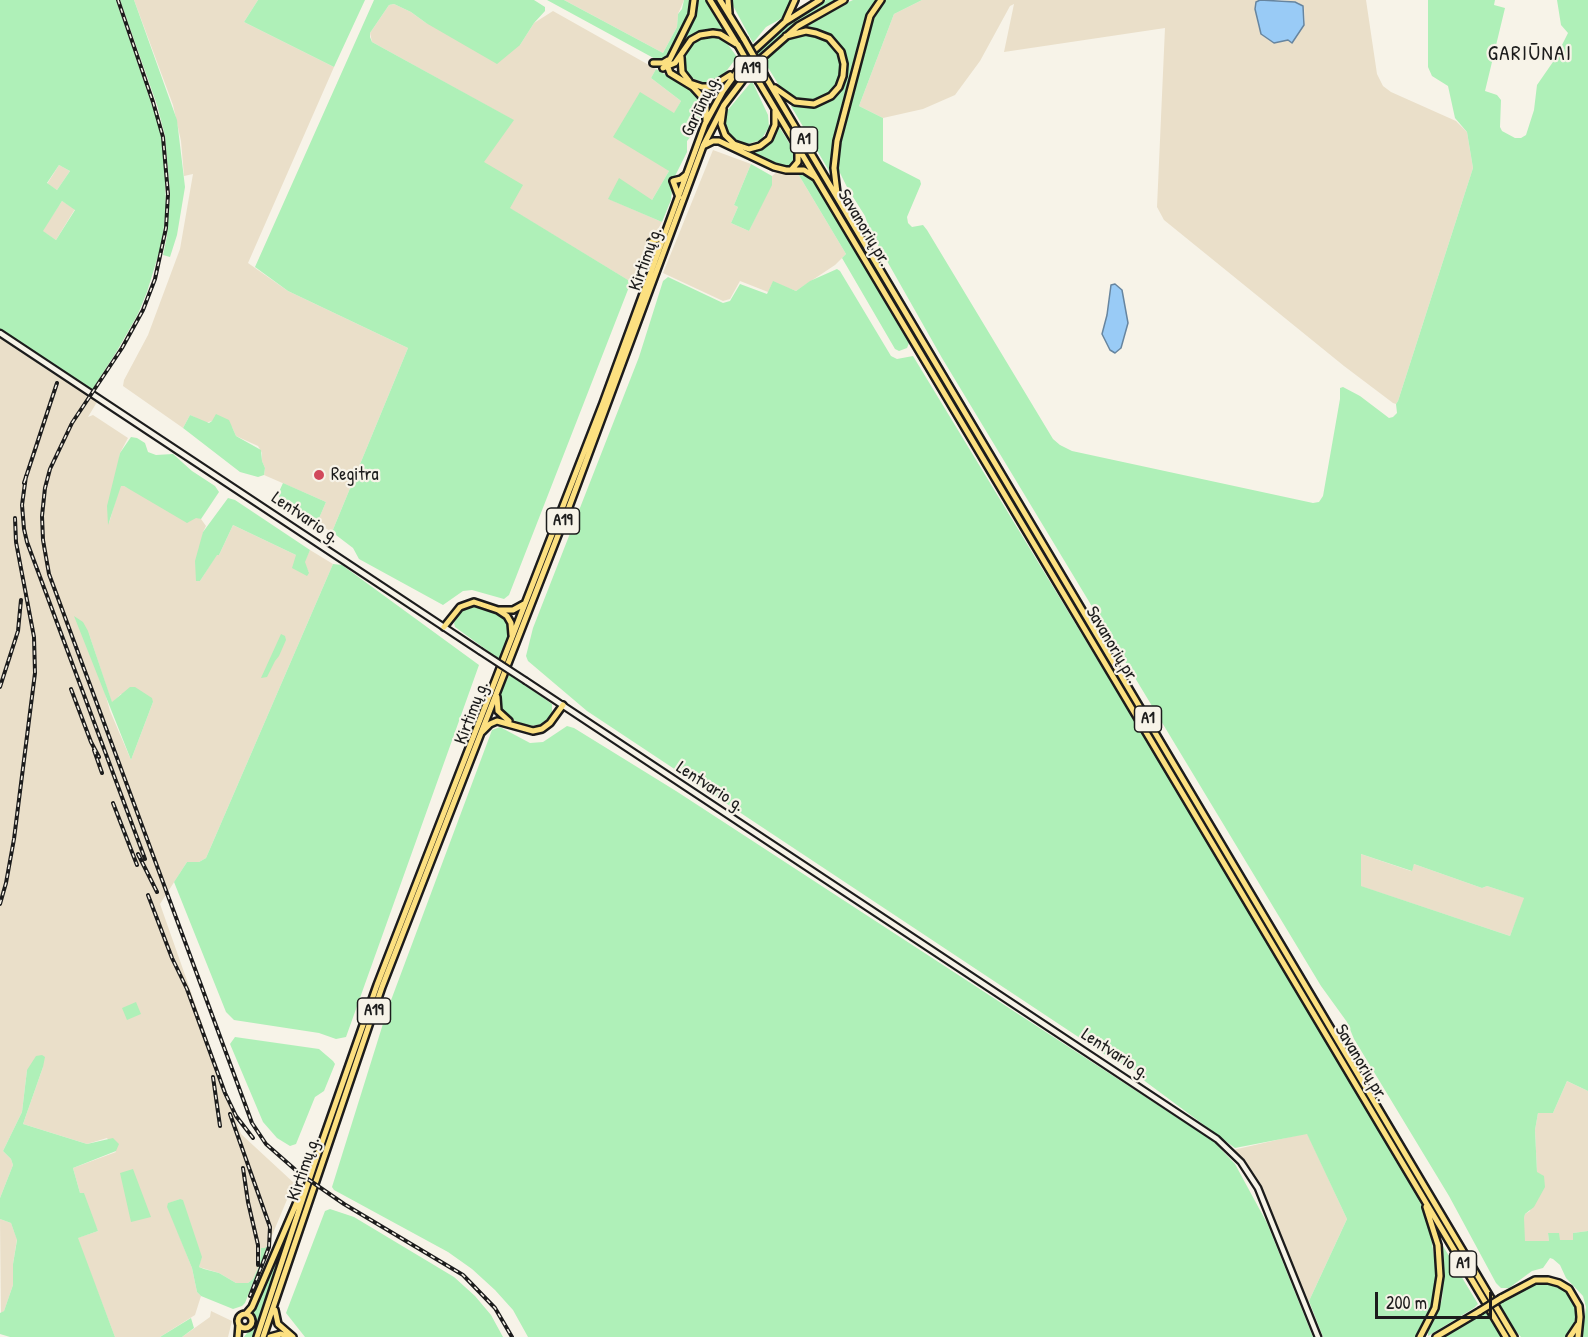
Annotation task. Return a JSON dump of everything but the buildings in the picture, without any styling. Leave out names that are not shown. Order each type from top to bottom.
[{"type":"highway","points":[[667,70],[670,57],[692,15],[694,0]]},
{"type":"highway","name":"Savanorių pr.","points":[[711,0],[1506,1337]]},
{"type":"highway","name":"Savanorių pr.","points":[[720,0],[1514,1337]]},
{"type":"highway","points":[[728,0],[729,15]]},
{"type":"highway","points":[[785,22],[795,0]]},
{"type":"highway","name":"Gariūnų g.","points":[[693,158],[705,124],[736,70],[759,44],[785,22],[820,0]]},
{"type":"highway","name":"Gariūnų g.","points":[[724,105],[755,63],[783,37],[819,13],[844,0]]},
{"type":"highway","points":[[838,197],[834,168],[837,141],[870,16],[880,0]]},
{"type":"highway","points":[[770,83],[790,100],[809,104],[827,99],[836,91],[841,81],[844,69],[843,59],[838,47],[829,38],[806,32],[783,37]]},
{"type":"highway","points":[[667,70],[681,57],[691,40],[707,33],[720,34],[738,45]]},
{"type":"highway","points":[[653,63],[663,63],[670,57]]},
{"type":"highway","points":[[681,57],[682,72],[693,84]]},
{"type":"highway","points":[[667,70],[702,87],[715,86],[736,70]]},
{"type":"highway","points":[[686,81],[704,99],[705,124]]},
{"type":"highway","points":[[724,105],[721,124],[725,135],[734,144],[749,149],[764,163]]},
{"type":"highway","name":"Kirtimų g.","points":[[264,1337],[382,987],[611,395],[704,146],[724,105]]},
{"type":"highway","points":[[749,149],[760,146],[769,139],[775,125],[776,109]]},
{"type":"highway","points":[[704,146],[713,141],[719,141],[779,169],[804,170],[816,178]]},
{"type":"highway","points":[[792,169],[798,162],[798,148]]},
{"type":"highway","name":"Kirtimų g.","points":[[258,1337],[314,1165],[381,974],[526,603],[693,158]]},
{"type":"highway","points":[[679,197],[673,180],[687,174]]},
{"type":"highway","points":[[658,255],[656,247],[651,242],[658,241],[664,236]]},
{"type":"highway","points":[[444,627],[457,610],[467,603],[477,602],[498,610],[513,610],[526,603]]},
{"type":"highway","points":[[498,610],[509,620],[512,637]]},
{"type":"highway","points":[[498,689],[496,705],[498,711],[513,724]]},
{"type":"highway","points":[[480,734],[493,723],[501,721],[534,731],[542,729],[550,723],[563,705]]},
{"type":"highway","points":[[240,1337],[238,1319],[252,1307],[314,1165]]},
{"type":"highway","points":[[1420,1191],[1435,1230],[1440,1261],[1435,1308],[1420,1337]]},
{"type":"highway","points":[[1436,1337],[1501,1298],[1529,1283],[1542,1280],[1564,1285],[1573,1294],[1579,1306],[1578,1337]]},
{"type":"highway","points":[[275,1304],[278,1324],[291,1337]]},
{"type":"highway","points":[[240,1337],[253,1321],[251,1316],[246,1314]]},
{"type":"highway","points":[[1570,1337],[1580,1317]]},
{"type":"highway","points":[[1506,1324],[1518,1337]]},
{"type":"highway","points":[[239,1325],[246,1329]]},
{"type":"highway","points":[[270,1337],[278,1334],[291,1337]]},
{"type":"main road","name":"Lentvario g.","points":[[0,333],[1217,1138],[1241,1162],[1262,1196],[1318,1337]]},
{"type":"shaded area","points":[[134,0],[258,0],[244,22],[334,67],[248,263],[288,291],[408,348],[332,532],[317,523],[326,502],[264,475],[262,453],[258,446],[236,436],[232,427],[212,421],[205,423],[190,415],[183,428],[123,386],[148,335],[180,249],[193,174],[184,176],[181,141],[173,105]]},
{"type":"shaded area","points":[[564,0],[684,0],[678,14],[677,27],[663,53]]},
{"type":"shaded area","points":[[922,0],[1260,0],[1255,9],[1258,25],[1260,31],[1274,43],[1288,40],[1290,42],[1304,25],[1305,20],[1304,8],[1298,2],[1282,0],[1366,0],[1377,74],[1383,86],[1391,92],[1456,121],[1467,132],[1473,168],[1396,404],[1344,366],[1164,220],[1157,207],[1165,28],[1004,52],[1014,4],[1010,6],[980,61],[955,95],[923,109],[883,118],[859,106],[894,14]]},
{"type":"shaded area","points":[[394,4],[411,12],[426,23],[520,45],[534,23],[553,11],[656,69],[651,78],[681,101],[674,114],[640,93],[669,171],[652,200],[609,199],[662,222],[651,242],[651,251],[636,285],[509,208],[483,162],[513,120],[372,42],[370,33],[389,5]]},
{"type":"shaded area","points":[[713,150],[751,164],[734,205],[738,207],[731,223],[749,231],[771,185],[772,176],[778,171],[797,172],[846,254],[835,265],[796,291],[773,282],[768,292],[740,281],[730,299],[723,301],[663,273]]},
{"type":"shaded area","points":[[59,165],[70,171],[57,190],[47,184]]},
{"type":"shaded area","points":[[62,201],[75,209],[56,240],[42,231]]},
{"type":"shaded area","points":[[0,338],[97,402],[88,417],[93,415],[128,438],[120,453],[109,523],[120,486],[201,519],[206,526],[203,532],[200,581],[217,554],[219,555],[233,525],[296,555],[309,573],[304,562],[310,550],[333,564],[206,858],[199,862],[187,862],[160,904],[241,1134],[294,1183],[268,1245],[261,1249],[260,1264],[253,1279],[248,1283],[236,1283],[219,1273],[199,1267],[201,1257],[180,1199],[169,1203],[168,1207],[192,1268],[197,1292],[201,1296],[195,1315],[160,1337],[115,1337],[77,1238],[98,1231],[80,1193],[73,1168],[116,1152],[107,1138],[87,1144],[23,1124],[43,1067],[27,1070],[22,1112],[3,1151],[11,1159],[13,1165],[0,1198]],"holes":[[[88,631],[112,703],[121,694],[153,702],[131,760],[110,711]]]},
{"type":"shaded area","points":[[1361,854],[1411,871],[1414,864],[1482,888],[1487,886],[1525,898],[1510,936],[1360,886]]},
{"type":"shaded area","points":[[1567,1081],[1588,1091],[1588,1231],[1573,1233],[1573,1240],[1560,1240],[1548,1233],[1549,1241],[1524,1241],[1524,1218],[1525,1214],[1530,1211],[1537,1172],[1535,1130],[1538,1113],[1553,1113]]},
{"type":"shaded area","points":[[1307,1133],[1347,1219],[1307,1302],[1260,1187],[1248,1167],[1233,1150]]},
{"type":"shaded area","points":[[0,1219],[11,1223],[17,1239],[13,1264],[13,1285],[4,1311],[1,1313]]},
{"type":"shaded area","points":[[211,1311],[232,1321],[228,1337],[182,1337],[210,1317]]},
{"type":"green space","points":[[0,0],[116,0],[159,126],[164,152],[166,207],[162,243],[147,292],[138,314],[92,390],[0,329]],"holes":[[[59,165],[70,171],[57,190],[47,183]],[[62,201],[75,210],[56,240],[43,231]]]},
{"type":"green space","points":[[120,0],[134,0],[177,120],[185,187],[177,235],[170,257],[163,255],[167,236],[170,192],[165,136],[157,105]]},
{"type":"green space","points":[[258,0],[365,0],[334,67],[244,22]]},
{"type":"green space","points":[[374,0],[534,0],[545,7],[545,11],[520,45],[497,64],[394,4],[389,5],[370,33],[370,37],[372,42],[514,120],[484,162],[523,185],[510,208],[628,280],[629,287],[509,595],[504,599],[472,590],[463,591],[443,605],[359,559],[353,548],[332,532],[408,348],[288,291],[255,267]]},
{"type":"green space","points":[[547,0],[564,0],[663,53],[677,27],[678,14],[684,0],[692,0],[685,28],[664,61],[659,61]]},
{"type":"green space","points":[[696,0],[706,0],[723,31],[698,34],[688,40],[676,59],[672,57],[694,15]]},
{"type":"green space","points":[[730,0],[793,0],[784,17],[766,27],[753,43]]},
{"type":"green space","points":[[826,0],[837,0],[799,22],[760,55],[730,92],[708,127],[725,91],[757,50],[787,24]]},
{"type":"green space","points":[[853,0],[878,0],[866,21],[862,35],[831,159],[832,176],[791,106],[806,107],[829,101],[842,85],[846,74],[846,61],[842,50],[829,35],[813,30],[799,30]]},
{"type":"green space","points":[[886,0],[922,0],[894,14],[859,106],[883,118],[883,161],[920,180],[921,184],[907,217],[908,223],[912,227],[923,225],[927,230],[1053,439],[1072,451],[1313,503],[1319,502],[1323,496],[1340,388],[1343,387],[1360,396],[1389,418],[1397,413],[1396,404],[1473,168],[1467,132],[1455,118],[1448,86],[1432,76],[1428,67],[1428,0],[1495,0],[1494,5],[1505,8],[1485,91],[1497,95],[1501,100],[1500,127],[1502,131],[1515,138],[1521,138],[1526,135],[1534,110],[1537,85],[1555,59],[1568,33],[1561,25],[1557,0],[1588,0],[1588,1091],[1567,1081],[1553,1113],[1538,1113],[1535,1130],[1537,1172],[1544,1176],[1545,1187],[1534,1207],[1525,1214],[1524,1218],[1525,1241],[1549,1241],[1548,1233],[1559,1233],[1560,1240],[1573,1240],[1573,1233],[1588,1231],[1588,1337],[1582,1337],[1586,1307],[1583,1296],[1566,1278],[1560,1265],[1553,1259],[1550,1258],[1543,1268],[1532,1271],[1509,1288],[1501,1288],[1496,1283],[1449,1196],[1354,1039],[1347,1022],[1321,986],[942,358],[870,231],[865,216],[839,171],[839,152],[871,23]],"holes":[[[1361,854],[1412,871],[1414,864],[1482,888],[1487,886],[1524,898],[1510,936],[1361,886]]]},
{"type":"green space","points":[[809,33],[829,40],[839,53],[842,68],[834,89],[829,95],[814,102],[797,101],[783,92],[764,61],[788,40]]},
{"type":"green space","points":[[708,35],[724,39],[737,57],[721,78],[706,83],[689,75],[682,58],[689,45],[696,39]]},
{"type":"green space","points":[[656,69],[696,93],[702,100],[700,118],[694,133],[687,141],[687,152],[673,180],[671,200],[662,222],[608,199],[619,178],[652,200],[669,171],[613,137],[640,92],[674,113],[681,101],[651,78]]},
{"type":"green space","points":[[752,81],[768,115],[769,127],[761,140],[748,144],[728,134],[724,121],[727,111]]},
{"type":"green space","points":[[778,125],[796,154],[797,158],[792,167],[781,167],[767,161],[753,150],[773,137]]},
{"type":"green space","points":[[751,164],[772,176],[772,185],[749,231],[731,223],[738,207],[734,205]]},
{"type":"green space","points":[[797,172],[810,176],[909,343],[907,348],[899,351],[895,349],[842,258],[846,254]]},
{"type":"green space","points":[[837,269],[891,356],[897,359],[913,356],[1160,763],[1419,1199],[1429,1223],[1437,1276],[1433,1305],[1415,1337],[1323,1337],[1309,1301],[1347,1219],[1307,1134],[1235,1148],[1146,1082],[1134,1070],[1107,1056],[587,711],[528,661],[526,656],[533,628],[639,357],[663,281],[668,277],[723,303],[730,301],[740,284],[767,294],[773,281],[796,291],[810,281]]},
{"type":"green space","points":[[216,414],[229,420],[236,436],[261,450],[265,468],[264,475],[258,477],[240,472],[183,428],[190,415],[209,423]]},
{"type":"green space","points":[[131,437],[145,443],[148,452],[156,455],[173,454],[192,471],[215,486],[219,492],[201,519],[196,518],[187,523],[121,486],[108,525],[107,506],[120,453]]},
{"type":"green space","points":[[283,483],[326,502],[317,523],[280,499],[278,494]]},
{"type":"green space","points":[[228,498],[235,500],[310,550],[305,562],[309,573],[307,576],[292,568],[296,555],[233,525],[219,555],[200,581],[196,581],[195,561],[203,532]]},
{"type":"green space","points":[[333,564],[342,565],[479,665],[346,1037],[336,1039],[319,1033],[234,1020],[226,1012],[174,882],[187,862],[199,862],[206,858]]},
{"type":"green space","points":[[471,606],[478,606],[501,615],[509,622],[510,631],[499,659],[455,627],[454,623],[461,611]]},
{"type":"green space","points":[[74,616],[83,622],[88,631],[112,702],[130,687],[135,687],[152,698],[153,702],[131,760]]},
{"type":"green space","points":[[281,634],[286,640],[279,656],[267,677],[261,678]]},
{"type":"green space","points":[[509,674],[552,704],[552,713],[543,724],[529,726],[505,717],[501,713],[498,701]]},
{"type":"green space","points":[[567,726],[574,728],[676,791],[1213,1141],[1235,1164],[1267,1223],[1313,1337],[528,1337],[513,1310],[472,1269],[448,1252],[334,1190],[332,1187],[387,1011],[492,730],[500,727],[530,743],[543,742]]},
{"type":"green space","points":[[136,1002],[141,1014],[127,1020],[122,1008]]},
{"type":"green space","points":[[235,1037],[319,1049],[335,1064],[324,1091],[315,1097],[296,1144],[290,1146],[277,1138],[263,1122],[230,1044]]},
{"type":"green space","points":[[36,1056],[45,1057],[43,1067],[23,1124],[87,1144],[113,1138],[119,1144],[116,1151],[73,1168],[80,1193],[84,1193],[98,1231],[78,1238],[115,1337],[10,1337],[0,1334],[0,1313],[4,1311],[13,1285],[13,1264],[17,1240],[11,1223],[0,1219],[0,1198],[13,1165],[11,1159],[3,1151],[22,1112],[27,1070]]},
{"type":"green space","points":[[133,1169],[151,1217],[131,1222],[120,1173]]},
{"type":"green space","points":[[183,1200],[202,1257],[199,1267],[219,1273],[236,1283],[248,1283],[253,1279],[260,1264],[261,1248],[268,1245],[245,1303],[242,1306],[233,1309],[201,1296],[197,1292],[192,1268],[167,1207],[168,1203]]},
{"type":"green space","points":[[330,1209],[354,1217],[454,1277],[491,1315],[503,1337],[305,1337],[286,1313],[325,1211]]},
{"type":"green space","points":[[293,1215],[253,1337],[244,1337],[254,1324],[252,1315]]},
{"type":"green space","points":[[1443,1246],[1478,1304],[1428,1336],[1442,1300]]},
{"type":"green space","points":[[1548,1283],[1562,1288],[1572,1299],[1576,1309],[1574,1327],[1568,1337],[1521,1337],[1497,1304],[1527,1286]]},
{"type":"green space","points":[[1486,1310],[1502,1337],[1441,1337]]},
{"type":"green space","points":[[191,1318],[194,1328],[182,1337],[160,1337]]},
{"type":"water","points":[[1260,0],[1295,2],[1303,6],[1304,25],[1292,43],[1288,40],[1274,43],[1261,34],[1255,9],[1256,2]]},
{"type":"water","points":[[1115,284],[1122,290],[1128,323],[1121,348],[1115,353],[1110,350],[1102,334],[1111,285]]},
{"type":"railway","points":[[118,0],[163,137],[168,194],[166,228],[155,279],[143,310],[122,348],[72,423],[50,469],[42,516],[43,540],[49,574],[252,1123],[266,1144],[299,1173],[344,1204],[463,1275],[495,1308],[512,1337]]},
{"type":"railway","points":[[24,483],[57,383]]},
{"type":"railway","points":[[26,476],[22,505],[27,542],[145,859]]},
{"type":"railway","points":[[0,904],[14,839],[35,673],[34,637],[16,542],[15,518]]},
{"type":"railway","points":[[0,687],[18,631],[21,600]]},
{"type":"railway","points":[[71,689],[99,757]]},
{"type":"railway","points":[[94,750],[102,773]]},
{"type":"railway","points":[[113,803],[137,865]]},
{"type":"railway","points":[[138,854],[157,892]]},
{"type":"railway","points":[[148,895],[172,958],[187,989],[225,1093],[236,1116],[253,1138]]},
{"type":"railway","points":[[213,1077],[220,1126]]},
{"type":"railway","points":[[230,1114],[270,1227],[269,1247],[250,1296]]},
{"type":"railway","points":[[243,1168],[258,1245],[258,1265]]},
{"type":"place","name":"Regitra","points":[[319,475]]},
{"type":"district","name":"GARIŪNAI","points":[[1530,54]]}]
